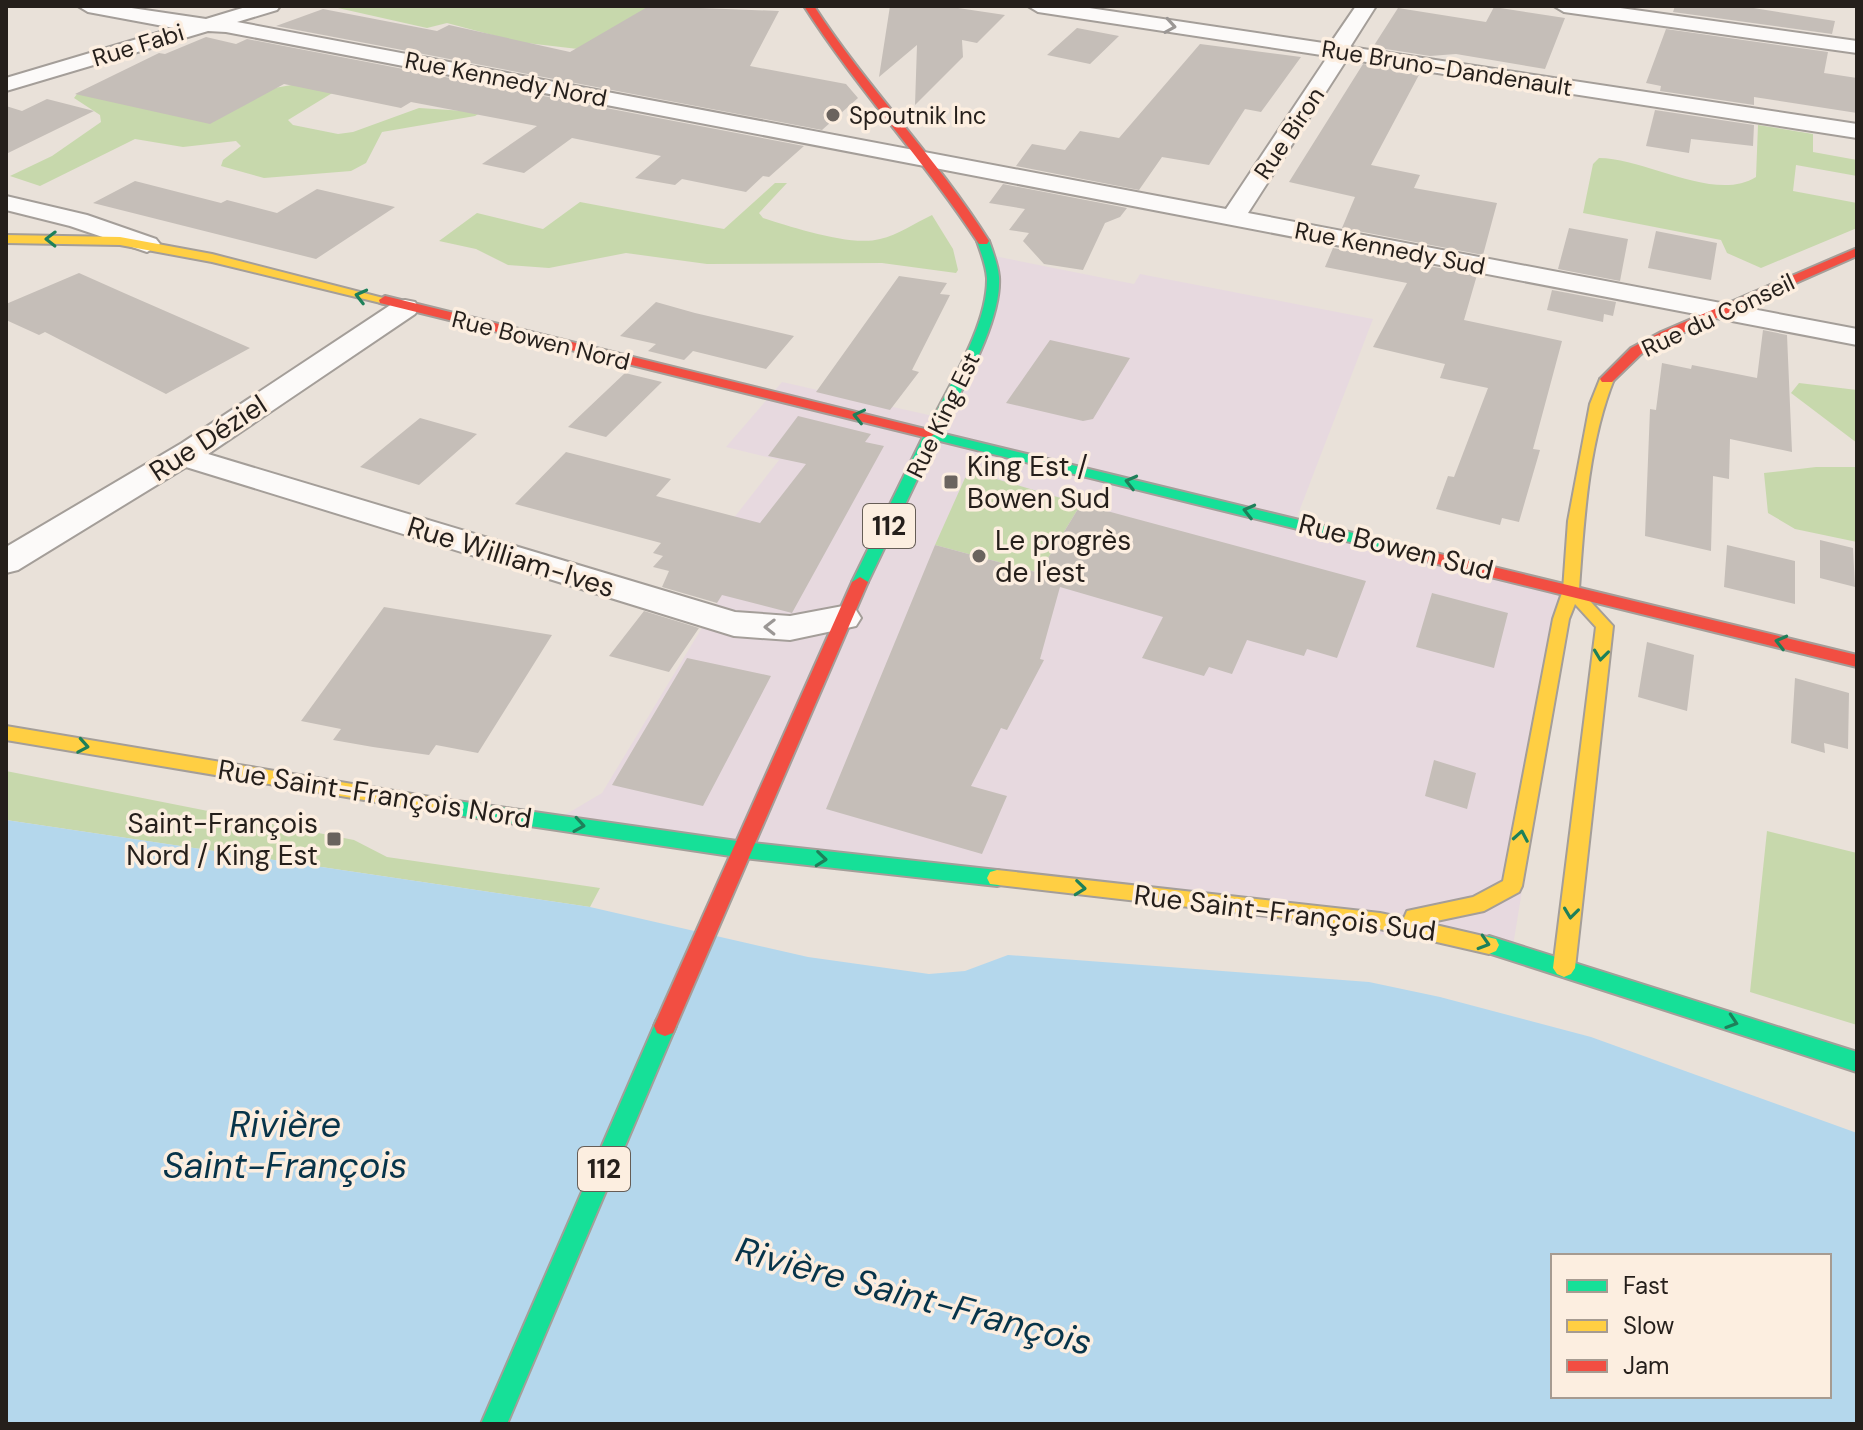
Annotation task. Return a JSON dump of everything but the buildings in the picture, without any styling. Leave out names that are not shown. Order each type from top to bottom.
[{"type":"street","name":"Rue Kennedy Nord","points":[[88,6],[176,23],[226,26],[924,159]]},
{"type":"street","name":"Rue Fabi","points":[[6,85],[270,6]]},
{"type":"street","name":"Rue King Est","points":[[744,850],[843,618],[978,342],[988,309],[993,269],[968,216],[854,73],[809,6]]},
{"type":"street","name":"Rue Bruno-Dandenault","points":[[1038,6],[1857,131]]},
{"type":"street","name":"Rue Biron","points":[[1232,218],[1338,58],[1339,51],[1366,6]]},
{"type":"street","points":[[1564,6],[1857,47]]},
{"type":"street","name":"Rue Kennedy Sud","points":[[924,159],[1857,337]]},
{"type":"street","name":"Rue Bowen Nord","points":[[6,203],[78,220],[147,244],[935,434]]},
{"type":"street","name":"Rue Bowen Nord","points":[[6,239],[147,244]]},
{"type":"street","name":"Rue du Conseil","points":[[1380,921],[1462,912],[1488,904],[1512,886],[1561,619],[1571,590],[1576,521],[1597,404],[1605,381],[1636,351],[1857,252]]},
{"type":"street","name":"Rue Déziel","points":[[6,562],[182,456],[405,308]]},
{"type":"street","name":"Rue Bowen Sud","points":[[935,434],[1857,661]]},
{"type":"street","name":"Rue William-Ives","points":[[182,456],[698,614],[762,628],[790,628],[843,618]]},
{"type":"street","points":[[1488,569],[1535,566],[1562,552],[1576,521]]},
{"type":"street","points":[[1564,968],[1605,626],[1571,590]]},
{"type":"street","name":"Rue Saint-François Nord","points":[[6,733],[376,796],[744,850]]},
{"type":"street","name":"Rue Saint-François Sud","points":[[744,850],[1380,921],[1464,937],[1857,1062]]},
{"type":"street","name":"112","points":[[494,1424],[744,850]]},
{"type":"shaded area","points":[[989,255],[1134,284],[1140,274],[1373,319],[1295,522],[1571,590],[1512,952],[553,822],[602,793],[723,593],[684,582],[779,460],[726,447],[782,382],[942,418],[978,342]]},
{"type":"green space","points":[[329,6],[634,6],[686,13],[578,49],[518,42],[447,23],[427,28]]},
{"type":"green space","points":[[309,82],[347,84],[288,120],[293,125],[338,134],[353,132],[419,108],[465,111],[503,87],[518,90],[475,116],[382,132],[366,163],[351,171],[264,178],[221,166],[223,160],[241,146],[236,141],[183,147],[135,139],[40,186],[10,176],[52,156],[101,122],[100,115],[74,98],[77,94],[176,105]]},
{"type":"green space","points":[[1758,125],[1813,134],[1813,152],[1857,160],[1857,176],[1796,165],[1793,191],[1857,203],[1857,228],[1761,268],[1727,253],[1721,240],[1583,213],[1593,164],[1599,158],[1721,185],[1739,184],[1756,177]]},
{"type":"green space","points":[[775,183],[787,183],[759,213],[763,218],[838,238],[880,239],[932,215],[953,249],[958,270],[956,273],[882,263],[707,264],[626,253],[549,268],[508,265],[476,249],[439,241],[477,213],[543,229],[580,202],[724,229]]},
{"type":"green space","points":[[1799,383],[1857,390],[1857,443],[1791,393]]},
{"type":"green space","points":[[1816,467],[1857,467],[1857,542],[1795,529],[1768,513],[1764,473]]},
{"type":"green space","points":[[976,473],[1081,504],[1039,573],[935,545],[965,478]]},
{"type":"green space","points":[[6,771],[354,840],[387,857],[600,888],[590,907],[6,820]]},
{"type":"green space","points":[[1767,831],[1857,853],[1857,1025],[1750,992]]},
{"type":"water","name":"Rivière Saint-François","points":[[6,820],[590,907],[808,957],[929,974],[965,971],[1008,955],[1369,982],[1440,997],[1591,1037],[1857,1133],[1857,1424],[6,1424]]},
{"type":"traffic: fast","points":[[860,582],[981,334],[993,288],[993,273],[983,241]]},
{"type":"traffic: fast","points":[[928,434],[1415,553]]},
{"type":"traffic: fast","points":[[436,805],[744,850],[997,878]]},
{"type":"traffic: fast","points":[[1489,945],[1857,1062]]},
{"type":"traffic: fast","points":[[494,1424],[665,1026]]},
{"type":"traffic: slow","points":[[6,239],[120,241],[212,258],[385,300]]},
{"type":"traffic: slow","points":[[1414,917],[1477,905],[1512,886],[1561,619],[1571,590],[1576,521],[1597,404],[1607,379]]},
{"type":"traffic: slow","points":[[1564,968],[1605,626],[1571,590]]},
{"type":"traffic: slow","points":[[6,733],[436,805]]},
{"type":"traffic: slow","points":[[997,878],[1380,921],[1489,945]]},
{"type":"traffic: jam","points":[[809,6],[851,67],[943,180],[983,241]]},
{"type":"traffic: jam","points":[[1607,379],[1636,351],[1666,335],[1857,252]]},
{"type":"traffic: jam","points":[[385,300],[928,434]]},
{"type":"traffic: jam","points":[[1415,553],[1857,661]]},
{"type":"traffic: jam","points":[[665,1026],[860,582]]},
{"type":"place","name":"Spoutnik Inc","points":[[833,115]]},
{"type":"place","name":"King Est / Bowen Sud","points":[[951,482]]},
{"type":"place","name":"Le progrès de l'est","points":[[979,556]]},
{"type":"place","name":"Saint-François Nord / King Est","points":[[334,839]]}]
